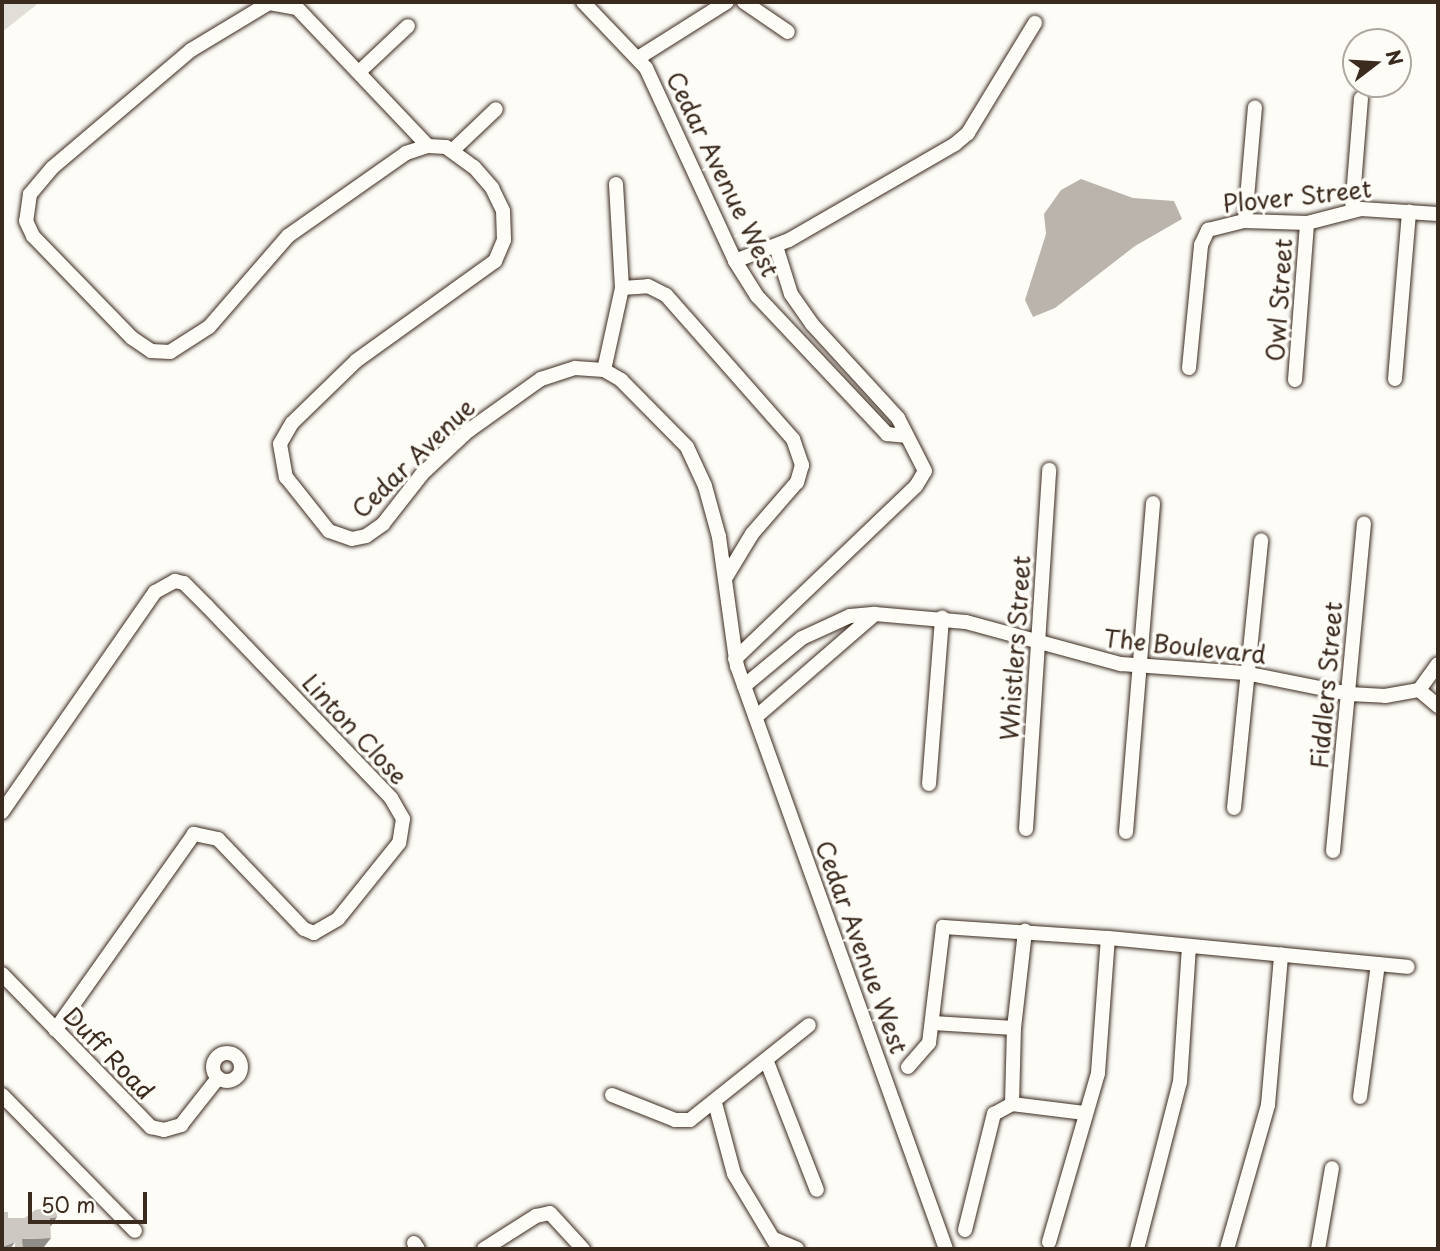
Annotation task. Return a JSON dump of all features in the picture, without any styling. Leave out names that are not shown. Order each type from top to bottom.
[{"type":"street","points":[[428,146],[297,8],[280,2],[247,13],[191,50],[52,168],[30,194],[26,221],[33,236],[132,338],[143,348],[163,353],[195,340],[288,236],[400,157],[428,146],[453,150],[496,109]]},
{"type":"street","name":"Cedar Avenue West","points":[[583,2],[638,58],[663,101],[735,261],[769,308],[887,434],[905,436]]},
{"type":"street","points":[[638,58],[727,2]]},
{"type":"street","points":[[744,2],[788,32]]},
{"type":"street","points":[[735,261],[776,246],[961,140],[1035,23]]},
{"type":"street","points":[[359,72],[408,26]]},
{"type":"street","points":[[1352,210],[1361,98]]},
{"type":"street","points":[[1245,221],[1255,107]]},
{"type":"street","name":"Cedar Avenue","points":[[453,150],[474,167],[498,198],[505,227],[501,249],[480,275],[356,361],[292,423],[281,444],[286,477],[329,531],[352,539],[366,536],[383,524],[432,464],[529,386],[564,369],[604,370]]},
{"type":"street","points":[[616,184],[622,288],[604,370],[631,389],[693,456],[711,505],[726,577]]},
{"type":"street","name":"Plover Street","points":[[1189,368],[1204,235],[1218,226],[1245,221],[1307,223],[1352,210],[1438,215]]},
{"type":"street","points":[[1395,379],[1409,212]]},
{"type":"street","name":"Owl Street","points":[[1295,380],[1307,223]]},
{"type":"street","points":[[735,659],[916,486],[924,464],[905,436],[898,418],[812,324],[791,294],[776,246]]},
{"type":"street","points":[[622,288],[648,286],[666,295],[799,449],[802,465],[797,482],[752,534],[726,577]]},
{"type":"street","points":[[769,308],[791,294]]},
{"type":"street","name":"Whistlers Street","points":[[1026,829],[1049,470]]},
{"type":"street","points":[[1126,832],[1137,667],[1153,503]]},
{"type":"street","name":"Fiddlers Street","points":[[1333,851],[1364,523]]},
{"type":"street","points":[[1234,808],[1250,674],[1261,540]]},
{"type":"street","name":"Cedar Avenue West","points":[[726,577],[735,659],[946,1249]]},
{"type":"street","name":"Linton Close","points":[[2,812],[155,592],[175,581],[184,583],[391,798],[403,819],[399,844],[338,919],[314,933],[304,929],[218,839],[194,834],[55,1030]]},
{"type":"street","points":[[756,717],[875,614]]},
{"type":"street","name":"The Boulevard","points":[[744,686],[802,638],[850,617],[875,614],[942,618],[1086,657],[1137,667],[1250,674],[1349,694],[1385,696],[1419,690]]},
{"type":"street","points":[[929,784],[942,618]]},
{"type":"street","points":[[1438,664],[1419,690],[1438,706]]},
{"type":"street","points":[[908,1067],[926,1050],[933,1023],[943,927],[1108,938],[1408,967]]},
{"type":"street","points":[[1012,1104],[1014,1028],[1026,931]]},
{"type":"street","points":[[1049,1242],[1084,1113],[1098,1073],[1108,938]]},
{"type":"street","points":[[1137,1249],[1180,1082],[1189,946]]},
{"type":"street","points":[[1227,1249],[1268,1105],[1282,955]]},
{"type":"street","points":[[1360,1097],[1378,964]]},
{"type":"street","name":"Duff Road","points":[[2,974],[145,1122],[158,1129],[181,1125],[218,1078]]},
{"type":"street","points":[[933,1023],[1014,1028]]},
{"type":"street","points":[[612,1095],[684,1121],[715,1103],[809,1025]]},
{"type":"street","points":[[767,1062],[817,1190]]},
{"type":"street","points":[[2,1095],[135,1231]]},
{"type":"street","points":[[715,1103],[734,1174],[783,1246]]},
{"type":"street","points":[[965,1230],[990,1121],[1000,1109],[1012,1104],[1084,1113]]},
{"type":"street","points":[[1318,1249],[1332,1168]]},
{"type":"street","points":[[484,1249],[537,1216],[550,1213],[583,1249]]},
{"type":"shaded area","points":[[2,2],[40,2],[2,32]]},
{"type":"shaded area","points":[[1081,179],[1133,198],[1174,201],[1182,219],[1135,246],[1055,308],[1033,317],[1025,300],[1046,234],[1044,214],[1061,190]]},
{"type":"building","points":[[56,1206],[57,1217],[50,1218],[51,1238],[22,1239],[23,1247],[15,1247],[15,1242],[2,1247],[2,1212],[8,1212],[8,1218],[25,1218],[35,1210]]}]
